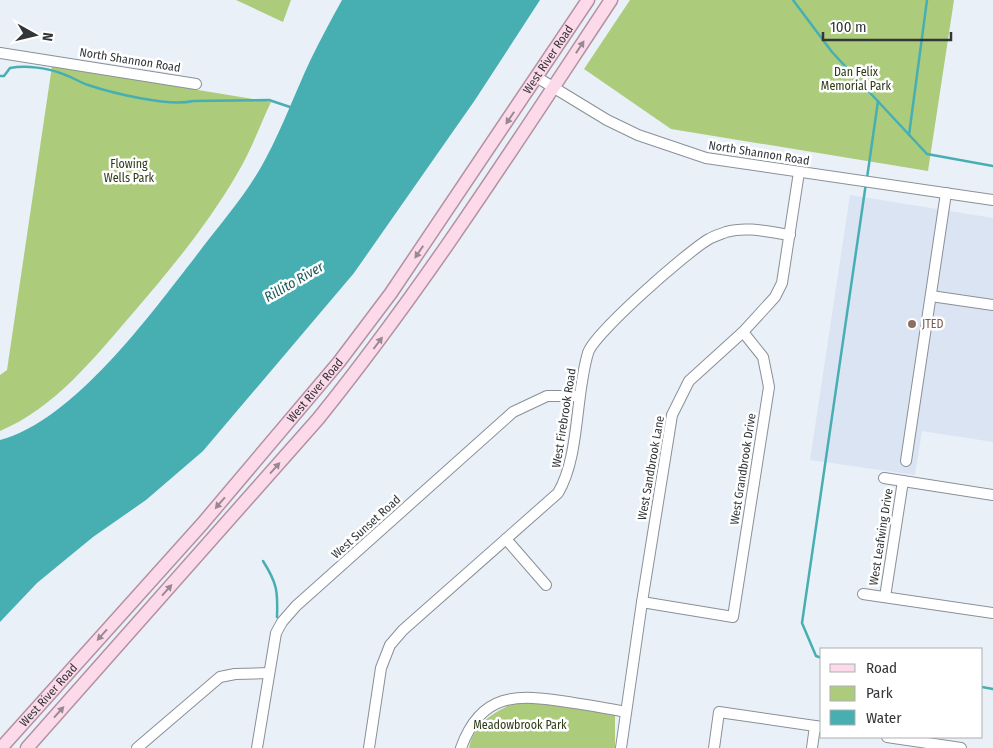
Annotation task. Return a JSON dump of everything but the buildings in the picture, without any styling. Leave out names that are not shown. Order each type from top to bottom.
[{"type":"main road","name":"West River Road","points":[[2,748],[289,424],[339,362],[391,293],[538,78],[588,0]]},
{"type":"main road","name":"West River Road","points":[[27,748],[312,426],[357,371],[415,292],[554,88],[611,0]]},
{"type":"main road","points":[[134,599],[147,612]]},
{"type":"street","name":"North Shannon Road","points":[[0,53],[196,84]]},
{"type":"street","name":"North Shannon Road","points":[[538,78],[607,120],[638,135],[706,158],[993,200]]},
{"type":"street","name":"West Sandbrook Lane","points":[[621,748],[672,415],[689,381],[743,332],[776,297],[782,283],[799,172]]},
{"type":"street","points":[[906,461],[946,193]]},
{"type":"street","name":"West Firebrook Road","points":[[369,748],[381,668],[390,645],[402,630],[558,493],[564,484],[570,465],[578,396],[588,350],[599,334],[683,258],[709,238],[748,229],[790,235]]},
{"type":"street","points":[[931,296],[993,305]]},
{"type":"street","name":"West Grandbrook Drive","points":[[642,602],[733,617],[769,388],[763,357],[743,332]]},
{"type":"street","name":"West Sunset Road","points":[[258,748],[276,633],[282,622],[296,606],[513,412],[547,396],[578,396]]},
{"type":"street","points":[[884,478],[993,495]]},
{"type":"street","name":"West Leafwing Drive","points":[[885,598],[903,481]]},
{"type":"street","points":[[506,539],[546,585]]},
{"type":"street","points":[[863,594],[993,613]]},
{"type":"street","points":[[137,748],[220,677],[235,674],[269,673]]},
{"type":"street","points":[[461,748],[477,717],[488,708],[518,697],[542,698],[626,712]]},
{"type":"street","points":[[714,748],[719,712],[818,727],[812,748]]},
{"type":"street","points":[[890,738],[907,744],[961,748]]},
{"type":"shaded area","name":"JTED","points":[[850,195],[993,218],[993,442],[922,431],[915,475],[810,460]]},
{"type":"green space","points":[[236,0],[291,0],[283,22]]},
{"type":"green space","name":"Dan Felix Memorial Park","points":[[630,0],[954,0],[928,171],[671,129],[584,69]]},
{"type":"green space","name":"Flowing Wells Park","points":[[52,66],[271,102],[247,156],[226,193],[201,229],[161,280],[73,380],[39,409],[0,431],[0,375],[7,370]]},
{"type":"green space","name":"Meadowbrook Park","points":[[518,702],[534,702],[615,715],[615,748],[469,748],[475,731],[487,719],[494,713]]},
{"type":"water","name":"Rillito River","points":[[342,0],[540,0],[475,100],[354,273],[203,451],[146,500],[93,537],[37,583],[0,622],[0,440],[27,429],[55,412],[82,389],[133,335],[224,220],[251,184],[266,158],[310,61]]},
{"type":"waterway","points":[[793,0],[832,52],[927,154],[993,166]]},
{"type":"waterway","points":[[909,135],[927,0]]},
{"type":"waterway","points":[[0,76],[4,76],[10,68],[37,68],[57,72],[98,88],[156,101],[269,100],[293,108]]},
{"type":"waterway","points":[[867,178],[878,101]]},
{"type":"waterway","points":[[820,657],[816,656],[802,623],[866,183]]},
{"type":"waterway","points":[[263,561],[276,587],[277,617]]},
{"type":"waterway","points":[[983,687],[993,689]]},
{"type":"place","name":"JTED","points":[[912,324]]}]
